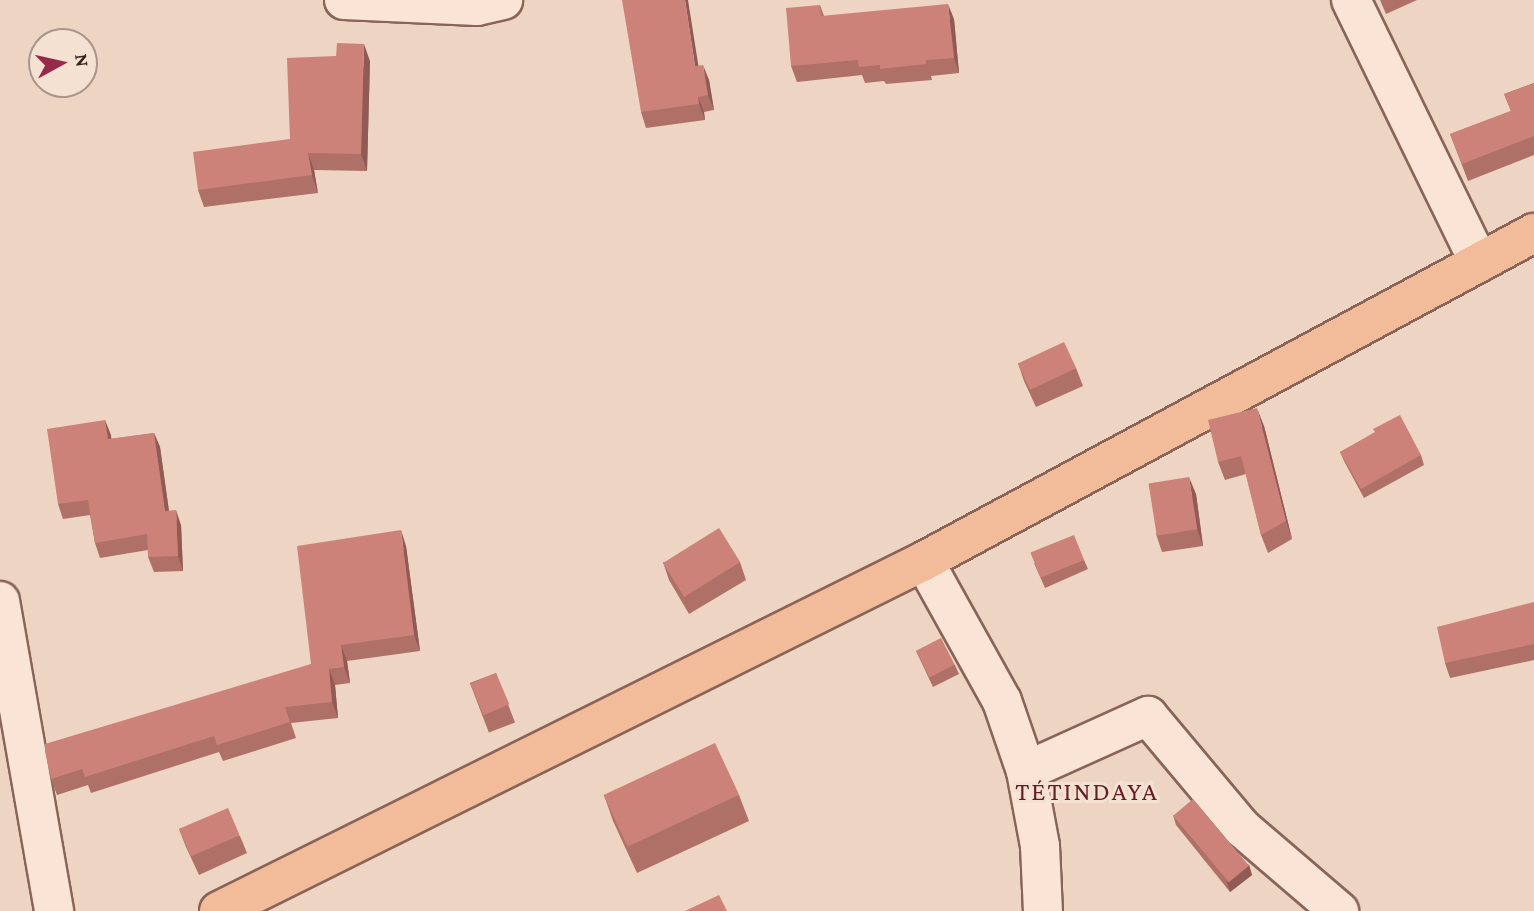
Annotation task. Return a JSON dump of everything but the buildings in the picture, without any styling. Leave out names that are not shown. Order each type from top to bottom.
[{"type":"main road","points":[[219,911],[924,562],[1534,233]]},
{"type":"street","points":[[344,0],[477,6],[503,0]]},
{"type":"street","points":[[1351,0],[1479,263]]},
{"type":"street","points":[[924,562],[1002,701],[1026,771],[1040,846],[1042,911]]},
{"type":"street","points":[[0,601],[54,911]]},
{"type":"street","points":[[1026,771],[1148,716],[1242,828],[1339,911]]},
{"type":"district","name":"TÉTINDAYA","points":[[1087,792]]}]
